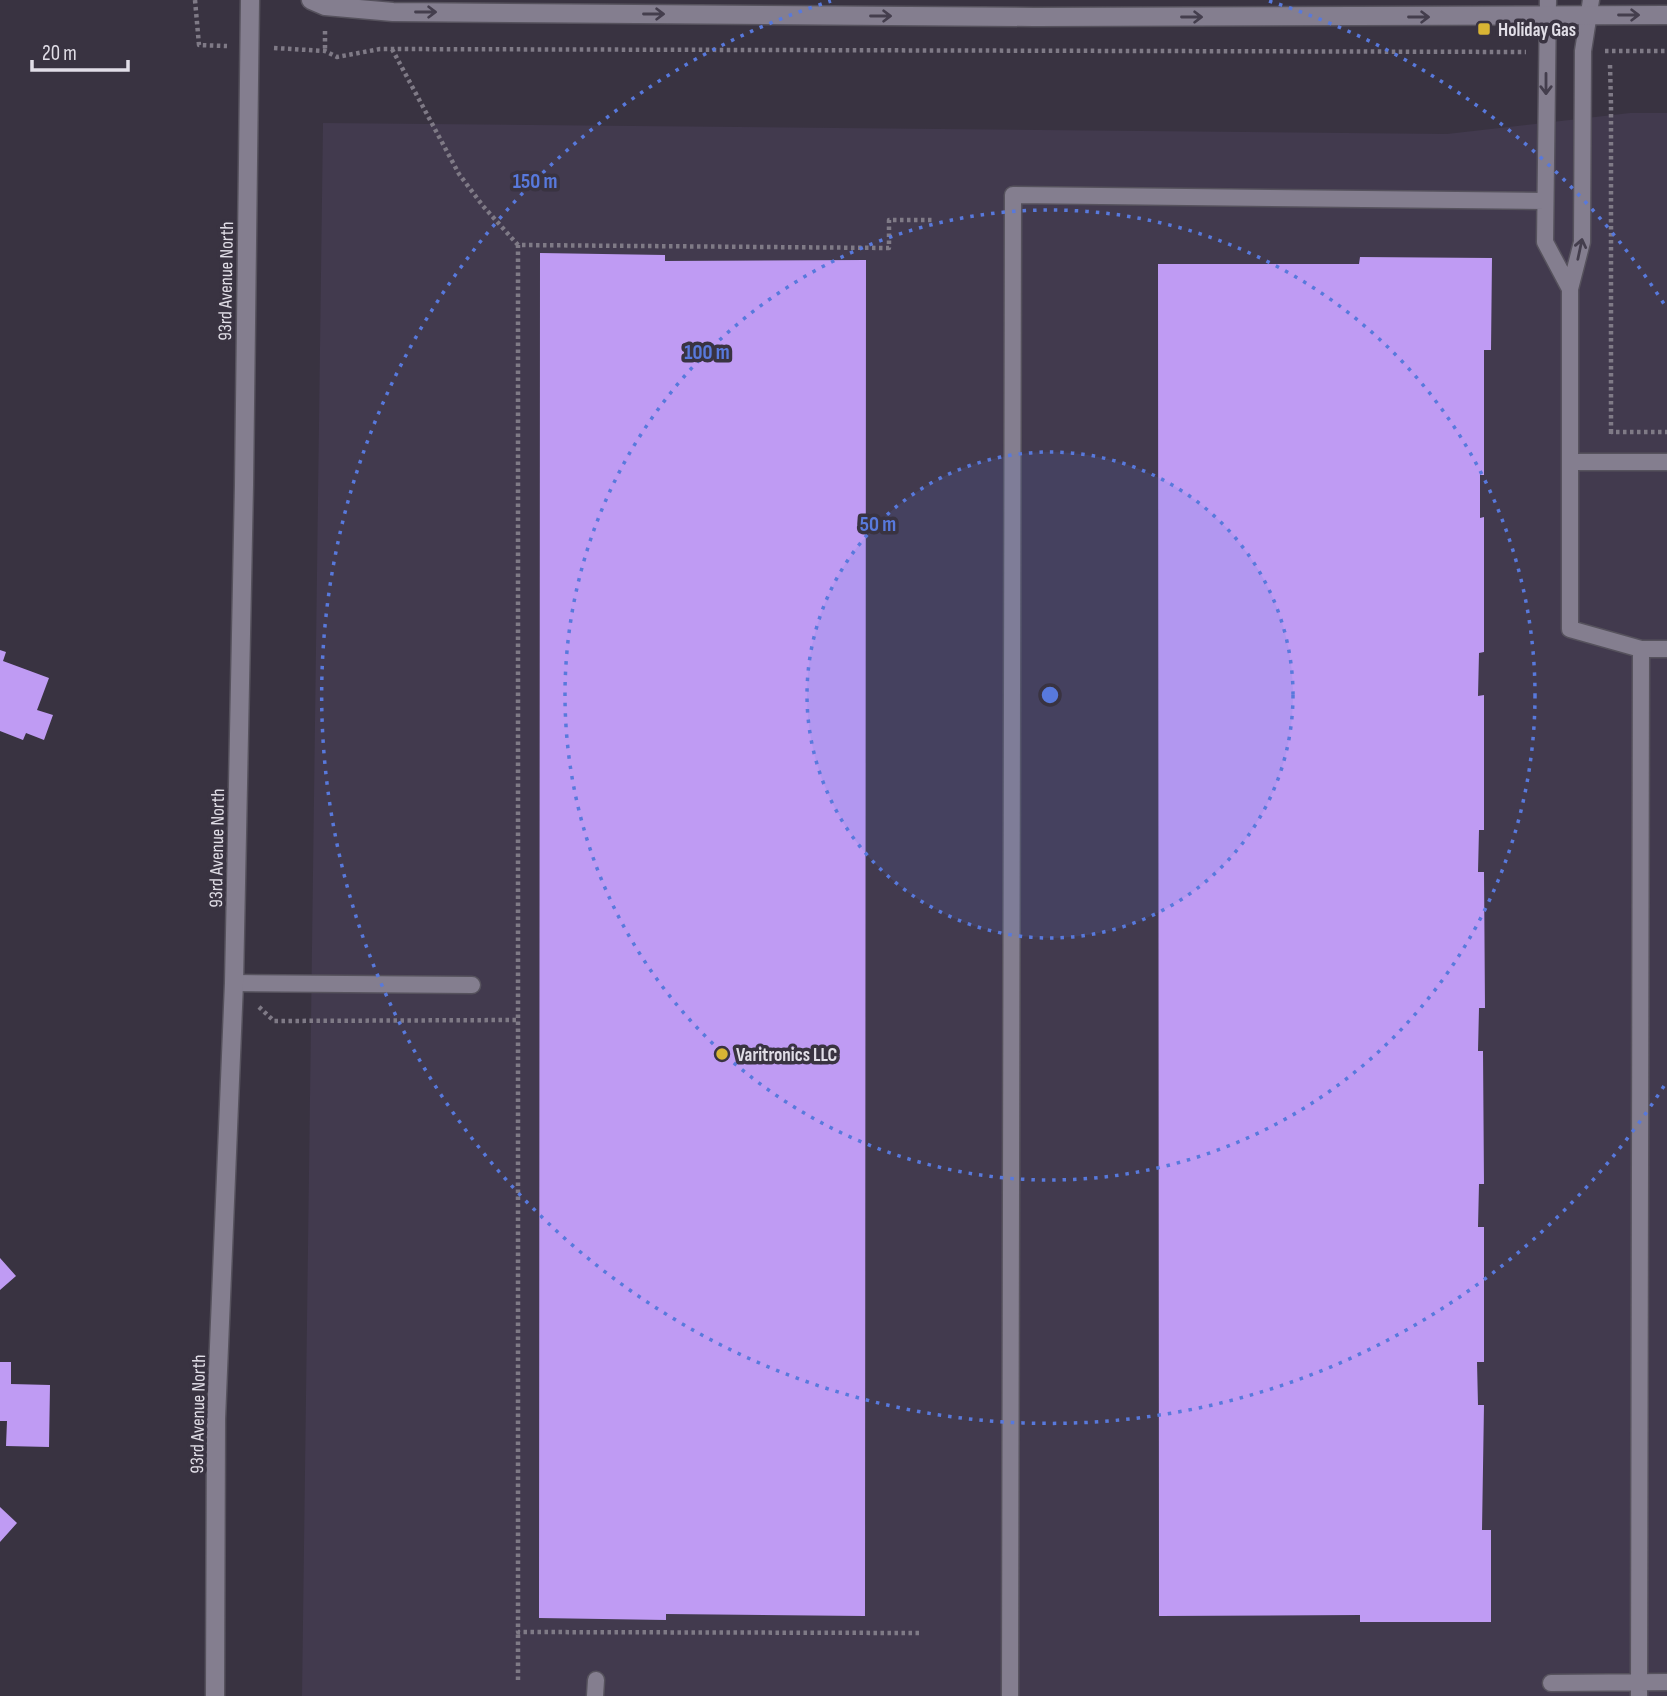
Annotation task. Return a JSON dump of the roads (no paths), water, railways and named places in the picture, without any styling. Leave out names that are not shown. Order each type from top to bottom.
[{"type":"street","name":"93rd Avenue North","points":[[215,1696],[216,1419],[234,983],[250,0]]},
{"type":"street","points":[[311,0],[325,6],[393,12],[1020,17],[1591,8],[1667,15]]},
{"type":"lane","points":[[1547,8],[1545,242],[1570,289]]},
{"type":"lane","points":[[1591,8],[1583,51],[1582,242],[1570,289],[1570,629],[1641,649],[1667,649]]},
{"type":"lane","points":[[1010,1696],[1013,195],[1545,201]]},
{"type":"lane","points":[[1570,461],[1667,462]]},
{"type":"lane","points":[[1639,1689],[1641,649]]},
{"type":"lane","points":[[234,983],[472,985]]},
{"type":"lane","points":[[1551,1683],[1639,1689],[1667,1682]]},
{"type":"place","name":"Holiday Gas","points":[[1484,29]]},
{"type":"place","name":"Varitronics LLC","points":[[722,1054]]}]
